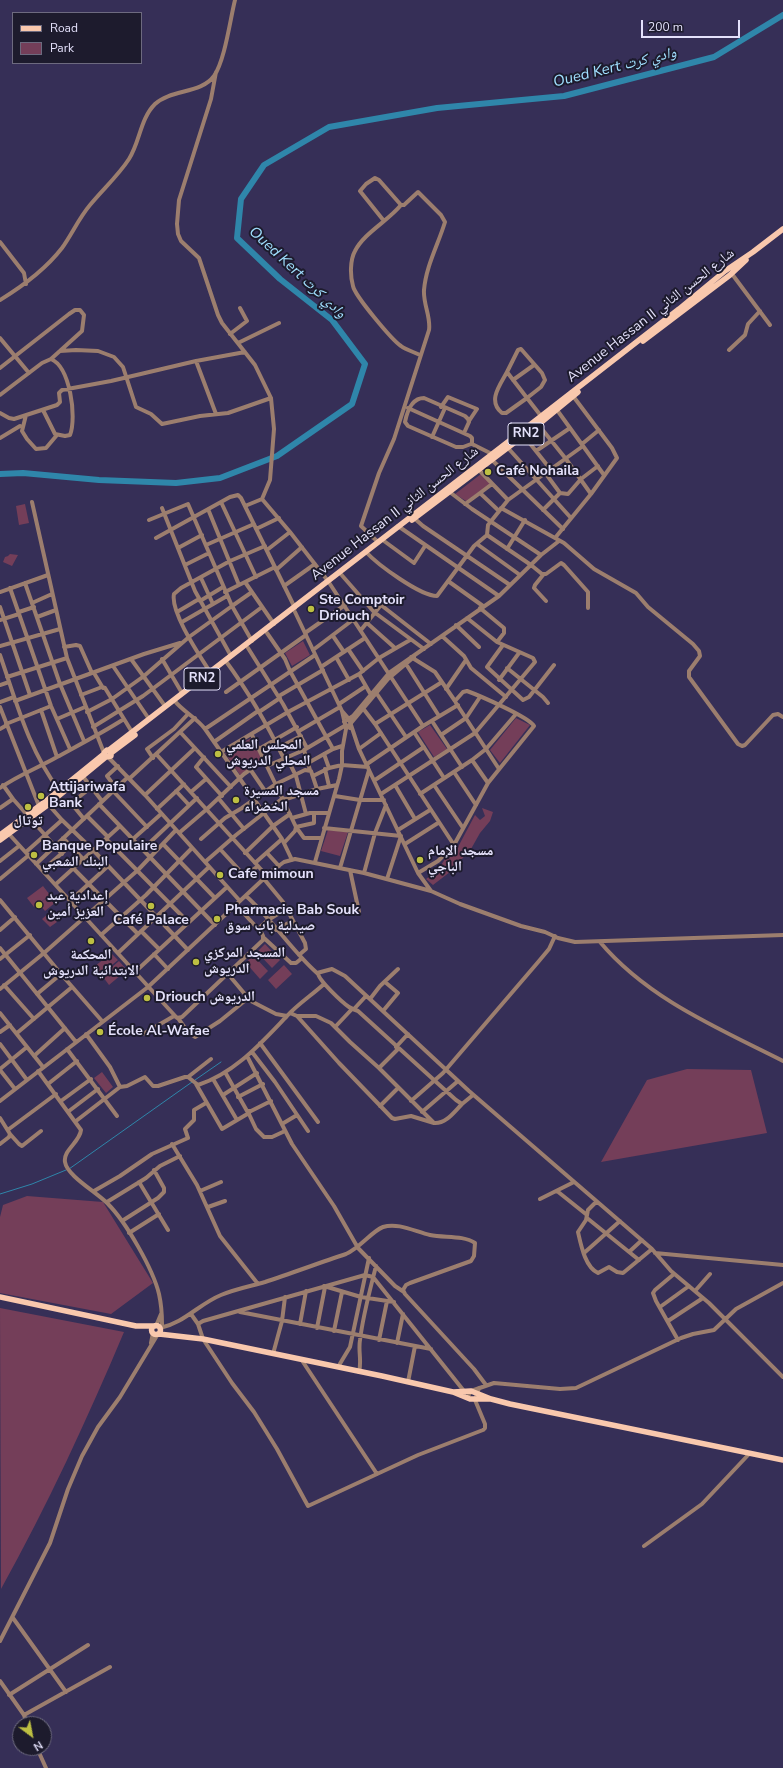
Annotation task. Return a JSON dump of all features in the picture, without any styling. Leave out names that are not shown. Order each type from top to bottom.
[{"type":"main road","name":"Avenue Hassan II شارع الحسن الثاني","points":[[0,840],[82,775],[132,732],[166,706],[175,702],[182,693],[210,672],[248,648],[268,633],[341,573],[413,517],[537,423],[557,410],[783,229]]},
{"type":"main road","name":"Avenue Hassan II شارع الحسن الثاني","points":[[492,457],[508,448],[524,436],[537,423],[541,416],[679,309],[725,271],[731,272]]},
{"type":"main road","name":"Avenue Hassan II شارع الحسن الثاني","points":[[107,754],[232,656],[295,610]]},
{"type":"main road","name":"Avenue Hassan II شارع الحسن الثاني","points":[[28,817],[39,806],[47,803],[59,790],[82,775]]},
{"type":"main road","name":"Avenue Hassan II شارع الحسن الثاني","points":[[0,835],[8,833]]},
{"type":"main road","points":[[0,1297],[408,1382],[453,1392],[475,1400],[491,1399],[783,1460]]},
{"type":"main road","points":[[453,1392],[478,1390],[491,1399]]},
{"type":"street","points":[[235,0],[216,72],[211,99],[180,200],[177,229],[181,241],[199,258],[218,315],[230,334],[255,365],[270,398],[274,429],[270,480],[262,499],[244,506]]},
{"type":"street","points":[[0,300],[26,284],[57,254],[90,205],[125,165],[136,148],[148,113],[155,104],[172,95],[201,86],[210,80],[216,72]]},
{"type":"street","points":[[384,221],[361,193],[362,187],[376,178],[401,205]]},
{"type":"street","points":[[420,355],[399,344],[376,320],[353,288],[350,266],[354,252],[361,243],[401,205],[418,192],[441,215],[445,222],[427,272],[425,302],[430,325],[420,355],[407,407],[405,422],[406,424],[432,437],[458,447],[471,444],[492,457],[522,490],[563,529]]},
{"type":"street","points":[[0,242],[24,273],[26,284]]},
{"type":"street","points":[[731,272],[770,325]]},
{"type":"street","points":[[230,334],[247,322],[240,308]]},
{"type":"street","points":[[0,368],[75,310],[80,310],[84,315],[82,331],[51,359],[47,360],[28,373],[0,395]]},
{"type":"street","points":[[729,350],[745,335],[748,324],[760,311]]},
{"type":"street","points":[[238,343],[279,323]]},
{"type":"street","points":[[0,338],[28,373]]},
{"type":"street","points":[[520,349],[522,349],[545,377],[545,382],[527,398],[506,413],[500,412],[494,402],[495,396],[507,372],[520,349]]},
{"type":"street","points":[[60,351],[87,350],[109,354],[119,361],[127,378],[136,407],[151,414],[161,424],[228,413],[270,398]]},
{"type":"street","points":[[0,412],[8,418],[14,419],[57,405],[60,402],[60,391],[127,378],[196,361],[245,352]]},
{"type":"street","points":[[51,359],[58,365],[66,380],[72,406],[71,433],[68,436],[57,435]]},
{"type":"street","points":[[196,361],[216,414]]},
{"type":"street","points":[[513,380],[534,365]]},
{"type":"street","points":[[507,372],[541,416]]},
{"type":"street","points":[[432,437],[448,396],[477,409],[469,420],[464,433]]},
{"type":"street","points":[[267,766],[305,749],[348,723],[390,674],[498,596],[557,539],[571,518],[591,494],[617,458],[612,448],[573,396]]},
{"type":"street","points":[[425,546],[414,563],[381,542],[361,526],[407,407],[421,398],[465,416],[469,420]]},
{"type":"street","points":[[407,407],[471,437],[471,444]]},
{"type":"street","points":[[43,410],[57,435]]},
{"type":"street","points":[[557,410],[604,475]]},
{"type":"street","points":[[0,438],[21,427],[26,415]]},
{"type":"street","points":[[14,419],[21,427],[27,439],[38,450],[49,446],[57,435]]},
{"type":"street","points":[[537,423],[566,459],[591,494]]},
{"type":"street","points":[[536,451],[570,428]]},
{"type":"street","points":[[367,553],[402,580],[433,596],[438,595],[467,556],[487,535],[487,527],[508,500],[566,459],[598,430]]},
{"type":"street","points":[[524,436],[551,470]]},
{"type":"street","points":[[508,448],[571,518]]},
{"type":"street","points":[[546,474],[560,493],[568,494],[581,479],[598,466]]},
{"type":"street","points":[[477,469],[508,500]]},
{"type":"street","points":[[465,504],[492,484]]},
{"type":"street","points":[[448,491],[541,555]]},
{"type":"street","points":[[480,493],[500,510],[525,520],[564,543],[594,569],[636,594],[648,607],[670,624],[697,649],[700,656],[690,671],[689,677],[738,744],[742,746],[745,745],[774,715],[777,714],[783,717]]},
{"type":"street","points":[[543,510],[560,493]]},
{"type":"street","points":[[156,538],[194,516],[238,495],[267,550],[305,634],[353,731],[359,749],[406,844],[418,873],[432,891]]},
{"type":"street","points":[[262,499],[316,564],[345,605],[423,726]]},
{"type":"street","points":[[32,502],[67,658],[74,680],[101,744],[116,765],[178,831],[240,901]]},
{"type":"street","points":[[222,502],[256,576]]},
{"type":"street","points":[[149,520],[188,504],[225,592],[252,641]]},
{"type":"street","points":[[162,508],[199,600],[232,656]]},
{"type":"street","points":[[208,509],[239,585]]},
{"type":"street","points":[[413,517],[510,585]]},
{"type":"street","points":[[256,529],[279,518]]},
{"type":"street","points":[[507,549],[525,520]]},
{"type":"street","points":[[206,545],[254,524]]},
{"type":"street","points":[[400,528],[498,596]]},
{"type":"street","points":[[267,550],[290,532]]},
{"type":"street","points":[[178,548],[202,535]]},
{"type":"street","points":[[487,535],[531,564],[535,570],[543,575]]},
{"type":"street","points":[[477,544],[520,575]]},
{"type":"street","points":[[210,672],[189,637],[177,612],[173,602],[174,594],[178,590],[230,561],[265,546]]},
{"type":"street","points":[[177,612],[209,595],[225,592],[275,568],[302,547]]},
{"type":"street","points":[[185,565],[209,553]]},
{"type":"street","points":[[284,586],[316,564]]},
{"type":"street","points":[[546,601],[534,588],[535,585],[543,575],[559,564],[564,565],[588,592],[588,608]]},
{"type":"street","points":[[341,573],[374,612],[424,649]]},
{"type":"street","points":[[0,592],[48,575]]},
{"type":"street","points":[[201,578],[213,604]]},
{"type":"street","points":[[448,581],[482,607],[504,628],[504,633],[497,642]]},
{"type":"street","points":[[245,582],[274,624]]},
{"type":"street","points":[[25,583],[60,684],[84,741]]},
{"type":"street","points":[[10,588],[44,690],[70,749]]},
{"type":"street","points":[[182,622],[213,604],[225,592]]},
{"type":"street","points":[[87,712],[112,699],[144,676],[182,642],[252,592]]},
{"type":"street","points":[[2,620],[19,613],[52,594]]},
{"type":"street","points":[[226,692],[261,668],[345,605]]},
{"type":"street","points":[[361,630],[381,605],[431,644]]},
{"type":"street","points":[[0,607],[2,620],[12,643],[30,695]]},
{"type":"street","points":[[93,727],[153,690],[220,637],[262,607]]},
{"type":"street","points":[[37,617],[56,610]]},
{"type":"street","points":[[381,794],[475,733],[535,661],[533,658],[497,642],[467,618]]},
{"type":"street","points":[[313,650],[354,619]]},
{"type":"street","points":[[367,623],[395,648]]},
{"type":"street","points":[[456,625],[479,647]]},
{"type":"street","points":[[0,646],[60,629]]},
{"type":"street","points":[[268,633],[290,668],[290,671],[299,684],[333,748]]},
{"type":"street","points":[[333,636],[363,671]]},
{"type":"street","points":[[442,636],[464,656],[471,668],[506,697]]},
{"type":"street","points":[[214,742],[365,638]]},
{"type":"street","points":[[222,752],[288,712],[349,680],[379,658],[410,640]]},
{"type":"street","points":[[0,702],[30,695],[182,642]]},
{"type":"street","points":[[64,647],[76,645],[80,646],[93,673],[112,699],[132,732]]},
{"type":"street","points":[[503,645],[487,667],[499,680],[525,700],[535,690],[554,665]]},
{"type":"street","points":[[248,648],[298,729],[317,789]]},
{"type":"street","points":[[499,680],[519,653]]},
{"type":"street","points":[[0,655],[14,699],[42,764],[59,790]]},
{"type":"street","points":[[205,729],[316,655]]},
{"type":"street","points":[[336,657],[349,680]]},
{"type":"street","points":[[362,707],[377,694],[390,674],[406,664],[413,657]]},
{"type":"street","points":[[413,657],[429,667],[442,682],[499,769]]},
{"type":"street","points":[[7,676],[67,658]]},
{"type":"street","points":[[131,659],[166,706]]},
{"type":"street","points":[[162,659],[182,693]]},
{"type":"street","points":[[446,688],[466,660]]},
{"type":"street","points":[[226,662],[267,725],[278,748],[296,776],[302,793],[306,814]]},
{"type":"street","points":[[406,664],[439,716]]},
{"type":"street","points":[[113,666],[149,719]]},
{"type":"street","points":[[507,668],[535,690],[548,703]]},
{"type":"street","points":[[359,674],[371,695]]},
{"type":"street","points":[[0,685],[9,682]]},
{"type":"street","points":[[375,724],[442,682]]},
{"type":"street","points":[[259,748],[274,739],[317,720],[341,707],[366,686]]},
{"type":"street","points":[[81,695],[103,688]]},
{"type":"street","points":[[340,868],[368,767],[390,748],[439,716],[456,703],[465,691],[531,722],[534,726],[488,783],[454,845],[438,861],[418,873]]},
{"type":"street","points":[[377,694],[392,714],[406,737]]},
{"type":"street","points":[[441,735],[466,718],[480,697]]},
{"type":"street","points":[[175,702],[188,714],[195,718],[205,729],[283,841],[292,860]]},
{"type":"street","points":[[0,729],[7,724],[50,706]]},
{"type":"street","points":[[0,707],[24,772],[39,806]]},
{"type":"street","points":[[57,719],[85,707]]},
{"type":"street","points":[[362,707],[375,724],[438,823],[454,845]]},
{"type":"street","points":[[41,710],[57,757]]},
{"type":"street","points":[[153,758],[147,749],[174,729],[188,714]]},
{"type":"street","points":[[420,794],[486,750],[516,714]]},
{"type":"street","points":[[36,864],[114,790],[157,755],[195,718]]},
{"type":"street","points":[[62,854],[2,786],[24,772],[57,757],[124,719]]},
{"type":"street","points":[[432,721],[462,767]]},
{"type":"street","points":[[315,862],[324,828],[335,796],[342,765],[342,746],[348,723]]},
{"type":"street","points":[[414,732],[444,778]]},
{"type":"street","points":[[181,733],[231,787]]},
{"type":"street","points":[[359,749],[381,733]]},
{"type":"street","points":[[252,735],[296,827],[304,838],[322,838]]},
{"type":"street","points":[[278,748],[301,736]]},
{"type":"street","points":[[308,763],[333,748],[342,746]]},
{"type":"street","points":[[374,780],[424,747]]},
{"type":"street","points":[[145,795],[195,748]]},
{"type":"street","points":[[324,754],[329,786]]},
{"type":"street","points":[[157,755],[233,838],[266,877],[286,909],[306,946],[305,951],[296,963],[291,963],[264,938],[258,929],[236,905]]},
{"type":"street","points":[[204,757],[196,767],[244,829]]},
{"type":"street","points":[[0,989],[44,953],[138,870],[163,844],[207,809],[250,769],[264,760]]},
{"type":"street","points":[[472,760],[488,783]]},
{"type":"street","points":[[116,765],[106,776],[114,790],[147,828]]},
{"type":"street","points":[[313,776],[327,769],[342,765],[368,767]]},
{"type":"street","points":[[250,769],[265,791]]},
{"type":"street","points":[[201,839],[219,823],[276,784],[310,770]]},
{"type":"street","points":[[454,772],[476,805]]},
{"type":"street","points":[[82,775],[120,826],[214,925]]},
{"type":"street","points":[[191,792],[206,779]]},
{"type":"street","points":[[157,809],[184,784]]},
{"type":"street","points":[[205,862],[283,799],[337,785]]},
{"type":"street","points":[[395,785],[415,819]]},
{"type":"street","points":[[434,785],[463,828]]},
{"type":"street","points":[[92,787],[71,803],[188,922]]},
{"type":"street","points":[[176,791],[189,805]]},
{"type":"street","points":[[335,796],[360,800],[384,800]]},
{"type":"street","points":[[142,849],[197,798]]},
{"type":"street","points":[[0,808],[13,799]]},
{"type":"street","points":[[47,803],[188,950]]},
{"type":"street","points":[[364,873],[375,833],[386,805]]},
{"type":"street","points":[[398,830],[430,810]]},
{"type":"street","points":[[296,827],[314,824],[314,813]]},
{"type":"street","points":[[245,853],[273,826],[291,816],[329,813]]},
{"type":"street","points":[[133,839],[161,814]]},
{"type":"street","points":[[0,879],[62,820]]},
{"type":"street","points":[[406,844],[438,823]]},
{"type":"street","points":[[56,884],[120,826]]},
{"type":"street","points":[[220,849],[242,873],[247,874],[267,853],[295,831],[296,827]]},
{"type":"street","points":[[324,828],[401,836]]},
{"type":"street","points":[[8,833],[56,884],[174,1016],[178,1018],[191,1035],[195,1037],[220,1021],[245,1000],[249,999]]},
{"type":"street","points":[[387,879],[401,836]]},
{"type":"street","points":[[63,838],[83,859]]},
{"type":"street","points":[[163,844],[215,898]]},
{"type":"street","points":[[0,861],[19,846]]},
{"type":"street","points":[[43,870],[70,846]]},
{"type":"street","points":[[101,935],[154,887],[192,848]]},
{"type":"street","points":[[267,853],[279,866]]},
{"type":"street","points":[[0,1094],[2,1100],[102,1021],[148,987],[266,877],[279,866],[292,860],[315,862],[432,891],[460,904],[575,942],[783,935]]},
{"type":"street","points":[[70,901],[108,866]]},
{"type":"street","points":[[118,953],[209,867]]},
{"type":"street","points":[[73,868],[121,916],[159,949]]},
{"type":"street","points":[[350,870],[359,912]]},
{"type":"street","points":[[135,972],[227,887]]},
{"type":"street","points":[[246,896],[258,907],[276,930],[318,974],[318,977],[324,984],[434,1082],[462,1104]]},
{"type":"street","points":[[1,903],[15,917],[61,974],[102,1021]]},
{"type":"street","points":[[258,929],[268,920],[286,909]]},
{"type":"street","points":[[0,930],[15,917]]},
{"type":"street","points":[[276,930],[292,921]]},
{"type":"street","points":[[0,959],[30,935]]},
{"type":"street","points":[[412,1101],[446,1070],[549,949],[555,936]]},
{"type":"street","points":[[178,1018],[182,1017],[261,943],[264,938]]},
{"type":"street","points":[[600,942],[624,969],[659,996],[693,1016],[783,1061]]},
{"type":"street","points":[[0,948],[76,1042]]},
{"type":"street","points":[[154,954],[168,969]]},
{"type":"street","points":[[318,974],[330,968],[341,973],[473,1095],[652,1249],[674,1274],[696,1291],[783,1377]]},
{"type":"street","points":[[370,999],[398,969]]},
{"type":"street","points":[[37,994],[61,974]]},
{"type":"street","points":[[228,974],[249,999],[260,1007],[267,1008],[276,1014],[321,1017],[336,1026],[350,1042],[379,1068],[434,1123]]},
{"type":"street","points":[[383,1011],[398,993],[385,982]]},
{"type":"street","points":[[196,1084],[213,1079],[247,1056],[288,1014],[324,984]]},
{"type":"street","points":[[4,986],[34,1019]]},
{"type":"street","points":[[17,1033],[72,987]]},
{"type":"street","points":[[336,1026],[366,996]]},
{"type":"street","points":[[0,1013],[43,1067]]},
{"type":"street","points":[[143,1034],[174,1016]]},
{"type":"street","points":[[297,1016],[339,1063],[393,1119],[411,1116],[434,1123],[441,1122],[473,1095]]},
{"type":"street","points":[[0,1032],[10,1024]]},
{"type":"street","points":[[34,1056],[65,1028]]},
{"type":"street","points":[[86,1034],[110,1067],[120,1087]]},
{"type":"street","points":[[379,1068],[408,1034]]},
{"type":"street","points":[[260,1043],[318,1122]]},
{"type":"street","points":[[0,1044],[27,1080]]},
{"type":"street","points":[[15,1089],[0,1069],[27,1047]]},
{"type":"street","points":[[67,1049],[118,1116]]},
{"type":"street","points":[[252,1052],[275,1082],[308,1131]]},
{"type":"street","points":[[247,1056],[257,1073],[285,1131],[358,1248],[395,1286],[404,1292],[474,1369],[486,1385]]},
{"type":"street","points":[[76,1122],[120,1087],[127,1086],[145,1077],[153,1086],[158,1086],[188,1077],[211,1059]]},
{"type":"street","points":[[48,1084],[76,1061]]},
{"type":"street","points":[[0,1641],[13,1618],[52,1538],[68,1489],[82,1456],[98,1427],[120,1397],[151,1346],[157,1330],[162,1324],[156,1285],[148,1267],[122,1221],[108,1202],[71,1172],[65,1162],[66,1156],[81,1133],[81,1130],[69,1111],[38,1071]]},
{"type":"street","points":[[225,1072],[238,1097],[249,1112],[256,1129],[264,1137],[272,1137],[285,1131]]},
{"type":"street","points":[[222,1095],[234,1089],[257,1073]]},
{"type":"street","points":[[188,1077],[196,1084],[222,1129],[270,1101]]},
{"type":"street","points":[[61,1101],[91,1079]]},
{"type":"street","points":[[213,1079],[237,1120]]},
{"type":"street","points":[[422,1112],[458,1081]]},
{"type":"street","points":[[238,1097],[262,1084]]},
{"type":"street","points":[[380,1106],[398,1088]]},
{"type":"street","points":[[69,1111],[98,1089]]},
{"type":"street","points":[[0,1144],[9,1137],[10,1131],[56,1094]]},
{"type":"street","points":[[94,1191],[120,1176],[152,1154],[188,1138],[185,1130],[194,1120],[194,1110],[206,1103]]},
{"type":"street","points":[[282,1124],[297,1114]]},
{"type":"street","points":[[0,1118],[22,1146],[41,1131]]},
{"type":"street","points":[[172,1144],[200,1191],[220,1236],[258,1284]]},
{"type":"street","points":[[108,1202],[139,1182],[154,1170],[180,1156]]},
{"type":"street","points":[[122,1221],[162,1195],[165,1190],[154,1170]]},
{"type":"street","points":[[139,1182],[168,1230]]},
{"type":"street","points":[[200,1191],[221,1182]]},
{"type":"street","points":[[540,1198],[574,1182]]},
{"type":"street","points":[[557,1191],[639,1260]]},
{"type":"street","points":[[208,1207],[225,1201]]},
{"type":"street","points":[[596,1202],[589,1208],[587,1216],[578,1230],[584,1253],[590,1266],[598,1273],[609,1267],[617,1272],[623,1273],[652,1249]]},
{"type":"street","points":[[129,1233],[159,1214]]},
{"type":"street","points":[[584,1253],[620,1221]]},
{"type":"street","points":[[157,1330],[172,1326],[222,1294],[258,1284],[346,1254],[358,1248],[379,1229],[392,1226],[430,1235],[467,1240],[475,1243],[474,1256],[471,1261],[410,1283],[404,1287],[404,1292]]},
{"type":"street","points":[[629,1252],[642,1240]]},
{"type":"street","points":[[655,1253],[783,1265]]},
{"type":"street","points":[[338,1367],[349,1349],[369,1258]]},
{"type":"street","points":[[359,1372],[360,1364],[358,1351],[360,1336],[376,1266]]},
{"type":"street","points":[[674,1274],[654,1291],[654,1297],[678,1340]]},
{"type":"street","points":[[696,1291],[710,1274]]},
{"type":"street","points":[[198,1324],[203,1320],[286,1296],[365,1275],[373,1277],[464,1391]]},
{"type":"street","points":[[191,1314],[198,1324],[203,1339],[261,1422],[308,1506],[418,1455],[483,1430],[485,1428],[484,1424],[475,1400],[478,1390],[486,1385],[498,1384],[572,1389],[678,1340],[693,1334],[714,1330],[742,1306],[783,1283]]},
{"type":"street","points":[[324,1286],[360,1297],[394,1302]]},
{"type":"street","points":[[317,1328],[324,1286]]},
{"type":"street","points":[[660,1307],[689,1286]]},
{"type":"street","points":[[300,1324],[306,1291]]},
{"type":"street","points":[[334,1331],[342,1292]]},
{"type":"street","points":[[273,1354],[282,1320],[286,1296]]},
{"type":"street","points":[[668,1321],[703,1298]]},
{"type":"street","points":[[380,1340],[387,1301]]},
{"type":"street","points":[[238,1311],[317,1328],[432,1349]]},
{"type":"street","points":[[397,1343],[403,1314]]},
{"type":"street","points":[[408,1382],[415,1346]]},
{"type":"street","points":[[349,1349],[358,1351]]},
{"type":"street","points":[[301,1359],[377,1474]]},
{"type":"street","points":[[467,1398],[470,1391]]},
{"type":"street","points":[[644,1546],[702,1504],[750,1453]]},
{"type":"street","points":[[13,1618],[66,1692]]},
{"type":"street","points":[[10,1695],[88,1645]]},
{"type":"street","points":[[0,1681],[24,1715],[110,1667]]},
{"type":"street","points":[[41,1756],[46,1768]]},
{"type":"green space","points":[[481,474],[491,484],[466,501],[455,494]]},
{"type":"green space","points":[[25,504],[29,523],[19,525],[16,506]]},
{"type":"green space","points":[[10,554],[18,555],[12,566],[3,562],[5,557]]},
{"type":"green space","points":[[303,641],[310,655],[292,666],[285,653]]},
{"type":"green space","points":[[516,718],[530,725],[500,763],[490,750]]},
{"type":"green space","points":[[430,725],[447,749],[434,757],[418,732]]},
{"type":"green space","points":[[251,738],[262,759],[240,775],[225,753]]},
{"type":"green space","points":[[482,808],[493,812],[490,821],[480,833],[471,849],[450,872],[433,885],[426,879],[438,870],[445,859],[458,847],[475,815],[480,820],[485,816]]},
{"type":"green space","points":[[328,830],[348,832],[340,856],[321,851]]},
{"type":"green space","points":[[43,886],[50,895],[34,907],[27,898]]},
{"type":"green space","points":[[50,895],[56,902],[45,911],[39,904]]},
{"type":"green space","points":[[50,912],[57,922],[50,927],[42,919]]},
{"type":"green space","points":[[265,944],[280,960],[272,968],[257,952]]},
{"type":"green space","points":[[111,953],[118,960],[100,975],[94,967]]},
{"type":"green space","points":[[253,955],[268,971],[260,979],[246,963]]},
{"type":"green space","points":[[119,961],[127,970],[109,985],[103,977],[105,973]]},
{"type":"green space","points":[[284,965],[292,974],[276,989],[268,980]]},
{"type":"green space","points":[[687,1069],[751,1070],[767,1133],[601,1162],[647,1080]]},
{"type":"green space","points":[[102,1072],[113,1087],[106,1093],[94,1078]]},
{"type":"green space","points":[[27,1196],[103,1202],[153,1283],[111,1314],[0,1293],[0,1217],[3,1205]]},
{"type":"green space","points":[[0,1308],[124,1332],[96,1398],[66,1462],[1,1589]]},
{"type":"waterway","name":"Oued Kert وادي كرت","points":[[0,474],[23,473],[99,480],[176,483],[220,478],[277,456],[352,404],[365,364],[332,320],[280,279],[237,238],[241,199],[264,165],[329,127],[437,108],[564,96],[714,57],[783,15]]},
{"type":"waterway","points":[[195,1080],[221,1062]]},
{"type":"waterway","points":[[69,1169],[192,1082]]},
{"type":"waterway","points":[[0,1194],[32,1184],[66,1170]]},
{"type":"place","name":"Café Nohaila","points":[[488,472]]},
{"type":"place","name":"Ste Comptoir Driouch","points":[[311,609]]},
{"type":"place","name":"المجلس العلمي المحلي الدريوش","points":[[218,754]]},
{"type":"place","name":"Attijariwafa Bank","points":[[41,796]]},
{"type":"place","name":"مسجد المسيرة الخضراء","points":[[236,800]]},
{"type":"place","name":"توتال","points":[[28,807]]},
{"type":"place","name":"Banque Populaire البنك الشعبي","points":[[34,855]]},
{"type":"place","name":"مسجد الإمام الباجي","points":[[420,860]]},
{"type":"place","name":"Cafe mimoun","points":[[220,875]]},
{"type":"place","name":"إعدادية عبد العزيز أمين","points":[[39,905]]},
{"type":"place","name":"Café Palace","points":[[151,906]]},
{"type":"place","name":"Pharmacie Bab Souk صيدلية باب سوق","points":[[217,919]]},
{"type":"place","name":"المحكمة الابتدائية الدريوش","points":[[91,941]]},
{"type":"place","name":"المسجد المركزي الدريوش","points":[[196,962]]},
{"type":"place","name":"Driouch الدريوش","points":[[147,998]]},
{"type":"place","name":"École Al-Wafae","points":[[100,1032]]}]
